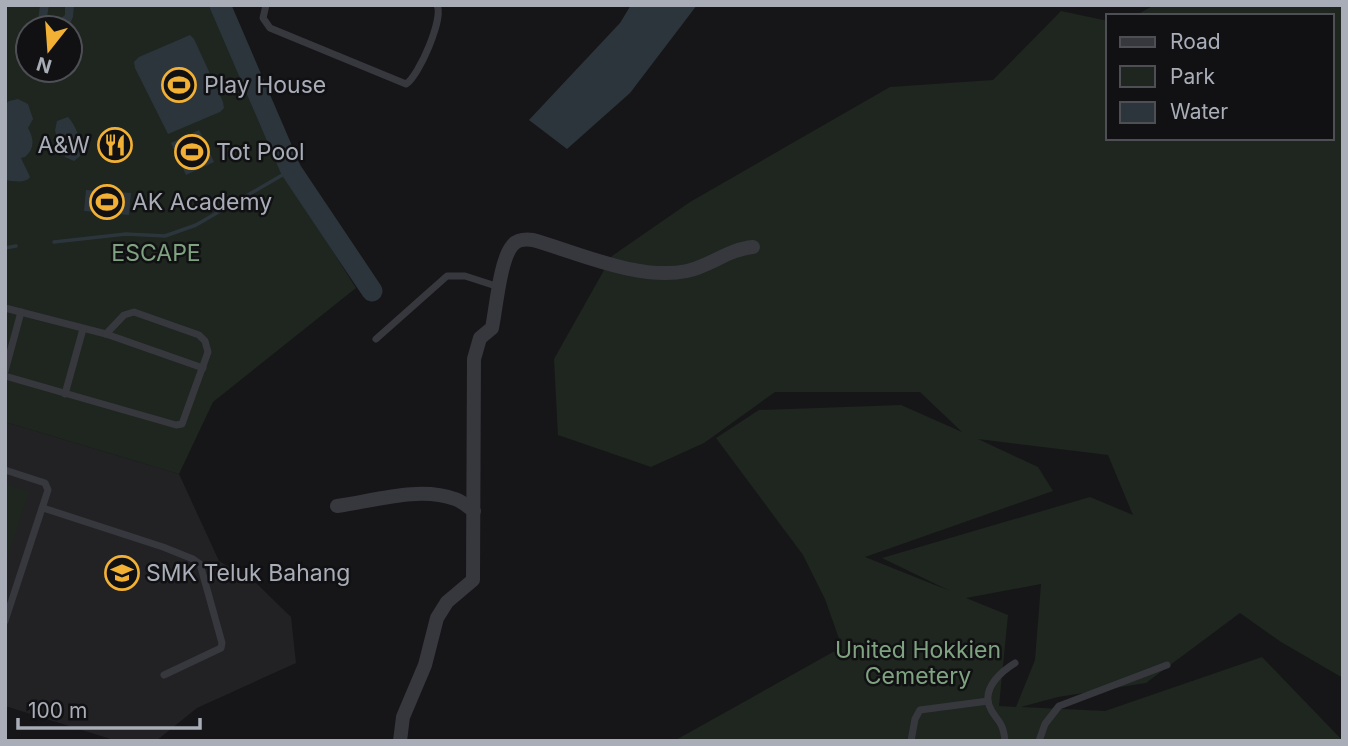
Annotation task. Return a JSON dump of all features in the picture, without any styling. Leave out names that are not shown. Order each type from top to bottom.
[{"type":"street","points":[[400,741],[403,717],[425,665],[437,618],[447,602],[473,580],[474,359],[480,338],[492,328],[499,287],[510,248],[514,243],[526,239],[633,270],[677,273],[701,267],[737,249],[753,247]]},
{"type":"street","points":[[337,506],[428,494],[457,499],[474,511]]},
{"type":"lane","points":[[266,5],[263,18],[270,28],[406,84],[415,77],[440,16],[438,5]]},
{"type":"lane","points":[[376,339],[443,278],[458,275],[499,287]]},
{"type":"lane","points":[[5,308],[106,334],[202,368]]},
{"type":"lane","points":[[21,312],[5,374],[65,394],[179,425],[183,422],[208,346],[199,335],[134,313],[124,315],[106,334]]},
{"type":"lane","points":[[65,394],[83,329]]},
{"type":"lane","points":[[5,470],[47,485],[48,490],[5,621]]},
{"type":"lane","points":[[43,508],[163,547],[200,564],[222,643],[221,648],[164,675]]},
{"type":"lane","points":[[1005,741],[1002,724],[988,701],[997,677],[1015,663]]},
{"type":"lane","points":[[1039,741],[1045,724],[1059,706],[1167,665]]},
{"type":"lane","points":[[911,741],[915,719],[920,710],[988,701]]},
{"type":"shaded area","name":"SMK Teluk Bahang","points":[[5,422],[179,474],[219,561],[257,584],[291,617],[296,663],[197,708],[156,741],[117,741],[5,706]]},
{"type":"green space","name":"ESCAPE","points":[[5,5],[211,5],[278,164],[356,288],[213,402],[179,474],[5,422]]},
{"type":"green space","name":"United Hokkien Cemetery","points":[[1154,5],[1343,5],[1343,678],[1281,642],[1240,613],[1146,683],[1058,697],[1021,707],[1105,711],[1262,657],[1343,741],[674,741],[842,647],[825,599],[803,555],[716,438],[759,410],[901,405],[962,432],[920,392],[775,392],[704,443],[651,467],[558,435],[554,359],[612,256],[690,202],[890,87],[993,80],[1061,11],[1106,21],[1106,140],[1334,140],[1334,14],[1138,14]],"holes":[[[978,439],[1108,455],[1133,515],[1090,497],[882,558],[950,591],[865,557],[1053,491],[1038,467]],[[1041,584],[1035,660],[1016,707],[999,706],[1008,615],[966,598]]]},
{"type":"green space","points":[[5,484],[29,492],[5,565]]},
{"type":"water","points":[[40,5],[49,5],[48,14],[39,14]]},
{"type":"water","points":[[65,5],[74,5],[73,14],[65,14]]},
{"type":"water","points":[[631,5],[697,5],[630,93],[567,149],[529,120],[620,23]]},
{"type":"water","name":"Play House","points":[[190,35],[224,108],[168,134],[134,62],[139,57]]},
{"type":"water","points":[[18,99],[28,104],[33,119],[28,128],[32,147],[25,157],[21,158],[30,177],[19,182],[5,180],[5,105]]},
{"type":"water","points":[[68,117],[76,130],[81,147],[80,156],[74,161],[65,157],[55,131],[57,121]]},
{"type":"water","name":"Tot Pool","points":[[199,130],[214,162],[186,175],[171,143]]},
{"type":"water","name":"AK Academy","points":[[86,190],[131,193],[129,215],[84,211]]},
{"type":"waterway","points":[[220,5],[291,170],[372,291]]},
{"type":"waterway","points":[[54,242],[126,234],[165,236],[196,225],[291,170]]},
{"type":"waterway","points":[[5,248],[16,246]]},
{"type":"place","name":"Play House","points":[[179,85]]},
{"type":"place","name":"A&W","points":[[115,145]]},
{"type":"place","name":"Tot Pool","points":[[192,152]]},
{"type":"place","name":"AK Academy","points":[[107,202]]},
{"type":"place","name":"SMK Teluk Bahang","points":[[122,573]]}]
